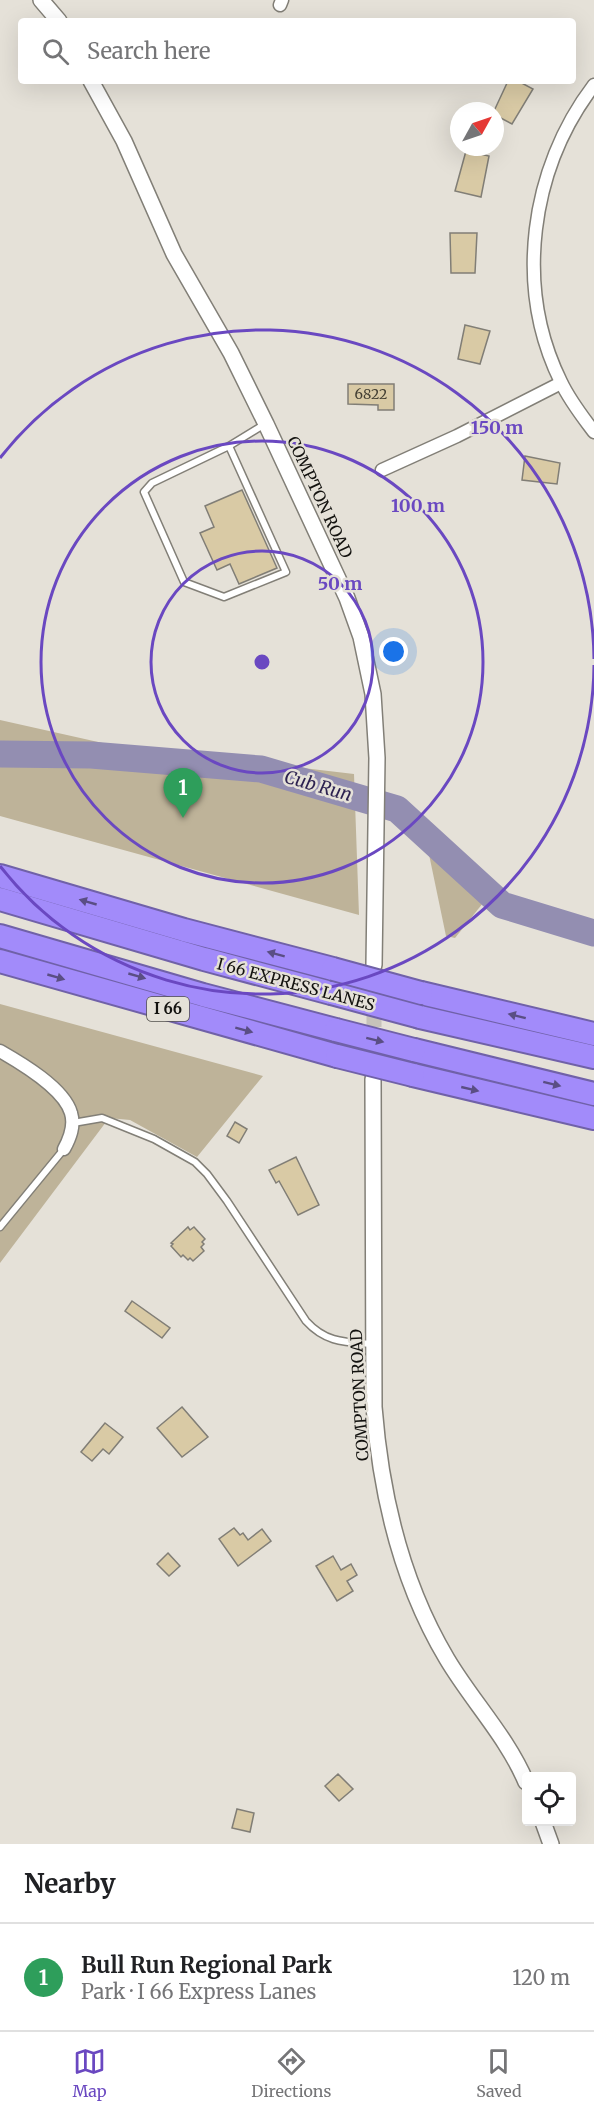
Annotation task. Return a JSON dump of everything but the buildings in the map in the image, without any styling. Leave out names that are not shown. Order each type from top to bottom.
[{"type":"highway","points":[[0,876],[184,930],[421,993],[594,1034]]},
{"type":"highway","name":"I 66 EXPRESS LANES","points":[[0,899],[204,959],[420,1017],[594,1057]]},
{"type":"highway","name":"I 66 EXPRESS LANES","points":[[0,936],[336,1030],[594,1094]]},
{"type":"highway","name":"I 66","points":[[0,960],[337,1056],[594,1118]]},
{"type":"street","points":[[41,0],[56,18]]},
{"type":"street","name":"COMPTON ROAD","points":[[94,84],[124,141],[174,254],[231,353],[266,424],[347,598],[361,637],[373,694],[376,758],[374,965]]},
{"type":"street","points":[[594,85],[573,116],[557,147],[537,216],[534,253],[535,288],[541,325],[550,358],[574,406],[594,432]]},
{"type":"street","points":[[382,470],[457,436],[561,383]]},
{"type":"street","points":[[0,1051],[30,1069],[51,1086],[68,1106],[73,1123],[72,1133],[64,1149]]},
{"type":"street","name":"COMPTON ROAD","points":[[374,1079],[374,1407],[378,1455],[390,1516],[408,1578],[427,1622],[447,1659],[513,1754],[522,1773]]},
{"type":"street","points":[[545,1826],[551,1844]]},
{"type":"lane","points":[[229,446],[286,572],[224,597],[184,582],[144,492],[152,483],[229,446],[266,424]]},
{"type":"lane","points":[[73,1123],[102,1118],[154,1138],[195,1162],[207,1173],[227,1201],[306,1321],[316,1332],[336,1340],[373,1344]]},
{"type":"lane","points":[[0,1227],[64,1149]]},
{"type":"shaded area","points":[[0,720],[116,746],[354,774],[359,915],[0,816]]},
{"type":"shaded area","points":[[426,840],[495,888],[455,938],[446,936]]},
{"type":"shaded area","points":[[0,1004],[263,1076],[197,1157],[130,1120],[109,1118],[0,1263]]},
{"type":"waterway","name":"Cub Run","points":[[0,754],[91,755],[261,769],[397,809],[502,905],[594,933]]},
{"type":"tunnel","points":[[374,998],[374,1073]]},
{"type":"place","name":"Bull Run Regional Park","points":[[183,818]]}]
